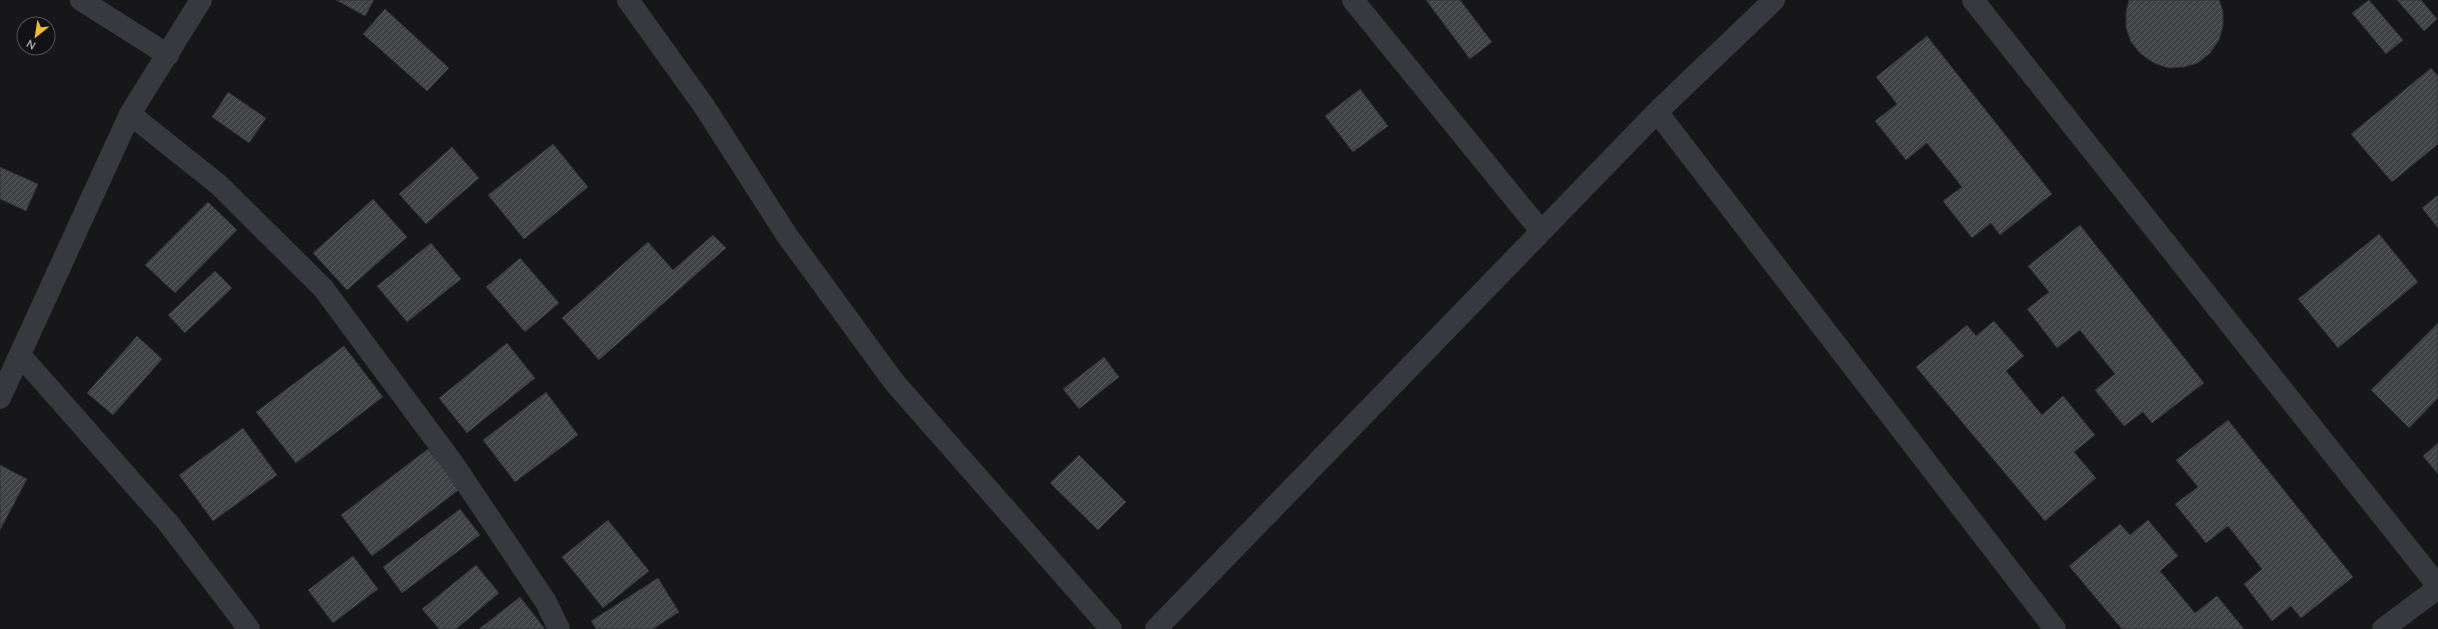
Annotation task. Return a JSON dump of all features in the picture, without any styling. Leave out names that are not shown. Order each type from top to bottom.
[{"type":"street","points":[[81,0],[168,55]]},
{"type":"street","points":[[0,398],[130,114],[201,0]]},
{"type":"street","points":[[628,0],[704,106],[786,234],[894,382],[1112,629]]},
{"type":"street","points":[[1352,0],[1541,231]]},
{"type":"street","points":[[1156,629],[1657,112],[1774,0]]},
{"type":"street","points":[[1973,0],[2438,587],[2383,629]]},
{"type":"street","points":[[1657,112],[2055,629]]},
{"type":"street","points":[[130,114],[219,185],[324,288],[452,462],[546,602],[559,629]]},
{"type":"street","points":[[20,355],[170,524],[249,629]]},
{"type":"building","points":[[336,0],[374,0],[365,16]]},
{"type":"building","points":[[1426,0],[1460,0],[1492,42],[1470,59]]},
{"type":"building","points":[[2129,0],[2219,0],[2223,11],[2223,26],[2219,40],[2210,53],[2198,63],[2184,67],[2168,68],[2154,63],[2141,54],[2131,42],[2126,28],[2126,12]]},
{"type":"building","points":[[2369,0],[2403,40],[2386,54],[2352,13]]},
{"type":"building","points":[[2397,0],[2421,0],[2437,19],[2424,31]]},
{"type":"building","points":[[385,9],[449,68],[427,91],[363,34]]},
{"type":"building","points":[[1927,36],[2052,194],[2000,235],[1991,223],[1972,238],[1943,201],[1962,187],[1927,143],[1906,160],[1875,121],[1897,104],[1876,77]]},
{"type":"building","points":[[2431,68],[2438,76],[2438,144],[2392,182],[2351,134]]},
{"type":"building","points":[[1360,89],[1388,126],[1353,152],[1325,116]]},
{"type":"building","points":[[228,92],[266,118],[249,143],[212,117]]},
{"type":"building","points":[[553,144],[588,187],[524,239],[488,195]]},
{"type":"building","points":[[452,147],[479,178],[426,224],[399,194]]},
{"type":"building","points":[[0,167],[38,184],[26,211],[0,199]]},
{"type":"building","points":[[2438,195],[2438,228],[2422,208]]},
{"type":"building","points":[[373,199],[407,237],[347,290],[313,253]]},
{"type":"building","points":[[208,202],[237,230],[175,293],[145,265]]},
{"type":"building","points":[[2080,225],[2204,383],[2152,423],[2143,412],[2124,426],[2095,390],[2115,374],[2080,330],[2057,348],[2027,309],[2049,292],[2028,266]]},
{"type":"building","points":[[2379,234],[2418,282],[2338,348],[2298,299]]},
{"type":"building","points":[[713,235],[726,248],[599,360],[562,318],[648,242],[673,270]]},
{"type":"building","points":[[431,243],[461,279],[407,322],[377,286]]},
{"type":"building","points":[[520,258],[559,303],[525,332],[486,287]]},
{"type":"building","points":[[215,271],[232,288],[185,333],[168,315]]},
{"type":"building","points":[[1994,321],[2024,356],[2006,371],[2042,415],[2063,396],[2095,435],[2074,452],[2096,478],[2045,521],[1916,367],[1967,325],[1976,336]]},
{"type":"building","points":[[2438,323],[2438,398],[2409,428],[2371,390]]},
{"type":"building","points":[[137,336],[162,359],[113,415],[87,393]]},
{"type":"building","points":[[507,343],[535,378],[467,433],[439,398]]},
{"type":"building","points":[[344,346],[383,397],[296,463],[256,412]]},
{"type":"building","points":[[1104,357],[1119,377],[1079,409],[1063,389]]},
{"type":"building","points":[[546,392],[578,435],[515,482],[483,440]]},
{"type":"building","points":[[2228,420],[2353,577],[2301,618],[2291,606],[2272,621],[2244,584],[2262,569],[2228,526],[2206,543],[2175,504],[2198,487],[2176,460]]},
{"type":"building","points":[[243,428],[277,475],[213,521],[179,475]]},
{"type":"building","points":[[2438,443],[2438,474],[2423,456]]},
{"type":"building","points":[[428,449],[460,489],[372,556],[341,515]]},
{"type":"building","points":[[1079,455],[1126,502],[1098,530],[1050,483]]},
{"type":"building","points":[[0,465],[27,479],[0,530]]},
{"type":"building","points":[[460,509],[480,535],[402,593],[383,567]]},
{"type":"building","points":[[608,520],[649,571],[603,608],[562,557]]},
{"type":"building","points":[[2148,520],[2178,556],[2160,571],[2195,613],[2217,596],[2244,629],[2122,629],[2069,566],[2120,524],[2130,535]]},
{"type":"building","points":[[353,556],[378,589],[333,623],[308,590]]},
{"type":"building","points":[[476,565],[499,593],[456,629],[439,629],[422,609]]},
{"type":"building","points":[[658,578],[679,612],[653,629],[596,629],[591,621]]},
{"type":"building","points":[[520,597],[545,629],[479,629]]}]
